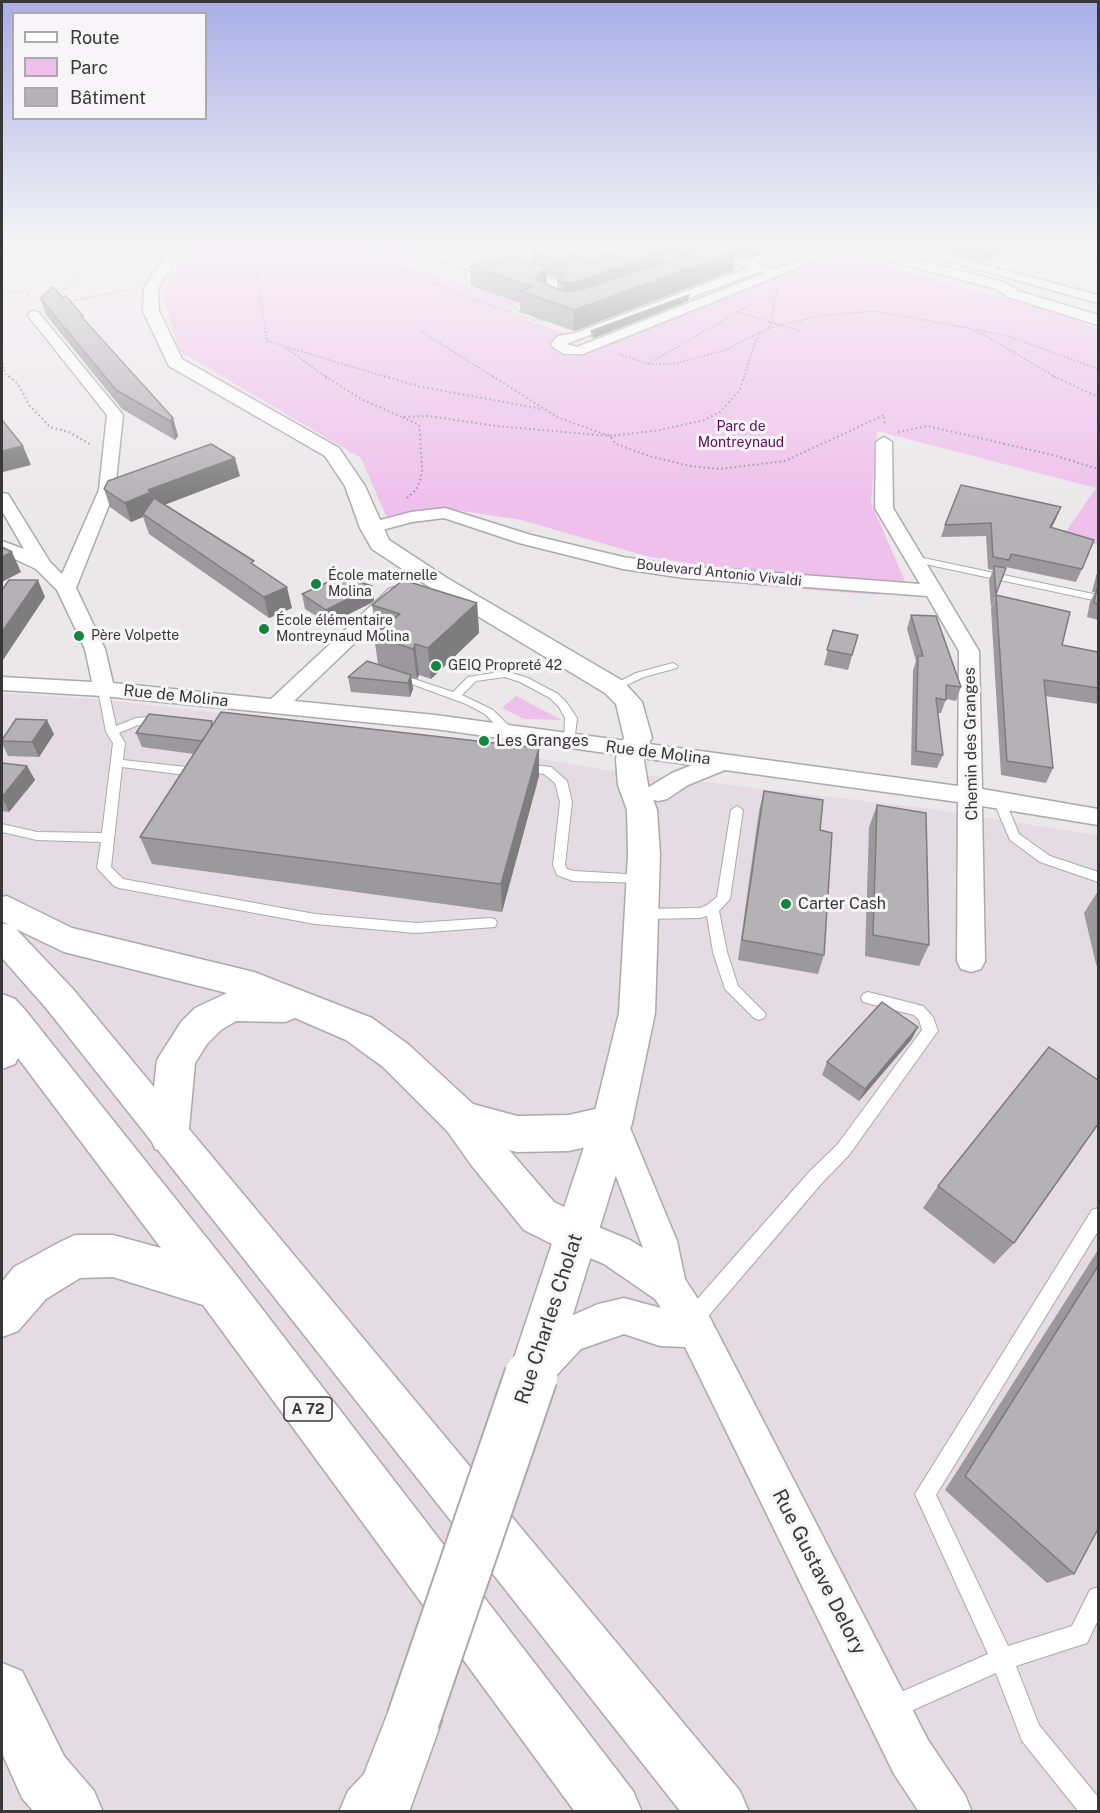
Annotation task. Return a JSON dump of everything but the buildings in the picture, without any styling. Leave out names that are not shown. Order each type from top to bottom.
[{"type":"main road","points":[[161,333],[175,362],[332,452],[355,486],[370,528],[380,544],[439,583],[614,687],[614,734],[631,750]]},
{"type":"main road","name":"Rue Charles Cholat","points":[[377,1806],[413,1720],[531,1376],[612,1124],[638,1013],[642,897],[650,801],[631,772],[631,750]]},
{"type":"main road","points":[[2,909],[8,909],[64,939],[254,986],[315,1009],[359,1029],[396,1056],[461,1119],[486,1153],[539,1216],[576,1235]]},
{"type":"main road","points":[[2,936],[59,998],[719,1812]]},
{"type":"main road","points":[[169,1136],[177,1060],[194,1033],[208,1019],[230,1007],[247,1005],[315,1009]]},
{"type":"main road","name":"A 72","points":[[5,1028],[218,1287],[612,1812]]},
{"type":"main road","points":[[461,1119],[517,1134],[569,1133],[612,1124]]},
{"type":"main road","points":[[2,1315],[30,1283],[75,1257],[113,1256],[218,1287]]},
{"type":"main road","points":[[2,1691],[43,1777],[73,1812]]},
{"type":"street","points":[[48,333],[115,415],[106,490],[66,588]]},
{"type":"street","points":[[587,333],[563,339],[558,344],[564,350],[578,351],[625,333]]},
{"type":"street","name":"Chemin des Granges","points":[[889,437],[884,508],[969,651],[972,796],[971,961]]},
{"type":"street","points":[[2,498],[44,565],[66,588],[95,649],[102,673],[102,689]]},
{"type":"street","name":"Boulevard Antonio Vivaldi","points":[[370,528],[411,517],[445,513],[525,540],[623,563],[684,572],[933,591]]},
{"type":"street","points":[[2,546],[44,565]]},
{"type":"street","points":[[276,706],[396,593]]},
{"type":"street","name":"Rue de Molina","points":[[2,684],[102,689],[509,732],[972,796],[1098,817]]},
{"type":"street","points":[[650,801],[680,779],[726,761]]},
{"type":"street","name":"Rue Gustave Delory","points":[[612,1124],[659,1241],[668,1286],[693,1325],[912,1757],[948,1812]]},
{"type":"street","name":"Rue Gustave Delory","points":[[576,1235],[617,1252],[668,1286]]},
{"type":"street","points":[[531,1376],[568,1336],[598,1323],[624,1316],[660,1327],[693,1325]]},
{"type":"lane","points":[[915,559],[1098,598]]},
{"type":"lane","points":[[614,687],[640,675],[673,666]]},
{"type":"lane","points":[[382,672],[456,695],[489,712],[509,732]]},
{"type":"lane","points":[[456,695],[472,679],[506,674],[524,680],[554,696],[563,705],[571,718],[570,741]]},
{"type":"lane","points":[[102,689],[112,732],[119,743],[104,868],[119,883],[315,919],[416,928],[490,923]]},
{"type":"lane","points":[[112,732],[135,722],[174,719]]},
{"type":"lane","points":[[118,763],[186,771]]},
{"type":"lane","points":[[505,766],[547,770],[561,781],[566,802],[559,856],[562,872],[700,913],[712,909],[723,899],[737,810]]},
{"type":"lane","points":[[999,800],[1014,837],[1045,859],[1098,877]]},
{"type":"lane","points":[[2,828],[37,836],[108,838]]},
{"type":"lane","points":[[712,909],[720,952],[732,989],[759,1014]]},
{"type":"lane","points":[[693,1325],[816,1177],[843,1150],[930,1031],[926,1017],[918,1010],[868,998]]},
{"type":"lane","points":[[1095,1812],[1030,1733],[1002,1659],[925,1494],[1098,1216]]},
{"type":"lane","points":[[888,1709],[1002,1659],[1079,1635],[1098,1598]]},
{"type":"path","points":[[266,333],[267,341],[417,386],[545,410]]},
{"type":"path","points":[[422,333],[559,418],[610,436],[616,444],[649,456],[690,466],[719,469],[785,461],[884,415]]},
{"type":"path","points":[[648,364],[702,333]]},
{"type":"path","points":[[616,353],[648,364],[673,364],[726,350],[760,333]]},
{"type":"path","points":[[402,417],[438,417],[496,426],[610,436],[660,430],[704,420],[720,412],[740,390],[755,342],[762,333]]},
{"type":"path","points":[[976,333],[1053,376],[1098,398]]},
{"type":"path","points":[[992,333],[1005,335],[1098,369]]},
{"type":"path","points":[[283,346],[304,363],[361,399],[419,425],[422,470],[416,490]]},
{"type":"path","points":[[2,360],[5,373],[18,384],[30,406],[50,427],[69,432],[97,448],[111,450]]},
{"type":"path","points":[[889,437],[927,426],[1053,455],[1098,469]]},
{"type":"shaded area","points":[[2,693],[97,699],[378,731],[612,771],[924,808],[1098,835],[1098,1811],[2,1811]]},
{"type":"green space","name":"Parc de Montreynaud","points":[[174,333],[563,333],[554,339],[552,347],[569,357],[633,333],[1098,333],[1098,545],[1063,536],[1096,488],[877,431],[871,503],[905,581],[862,579],[879,595],[748,585],[731,570],[650,557],[521,520],[443,508],[386,516],[361,458],[179,351]]},
{"type":"green space","points":[[516,696],[562,720],[524,719],[502,708]]},
{"type":"place","name":"École maternelle Molina","points":[[316,584]]},
{"type":"place","name":"École élémentaire Montreynaud Molina","points":[[264,629]]},
{"type":"place","name":"Père Volpette","points":[[79,636]]},
{"type":"place","name":"GEIQ Propreté 42","points":[[436,666]]},
{"type":"place","name":"Les Granges","points":[[484,741]]},
{"type":"place","name":"Carter Cash","points":[[786,904]]}]
